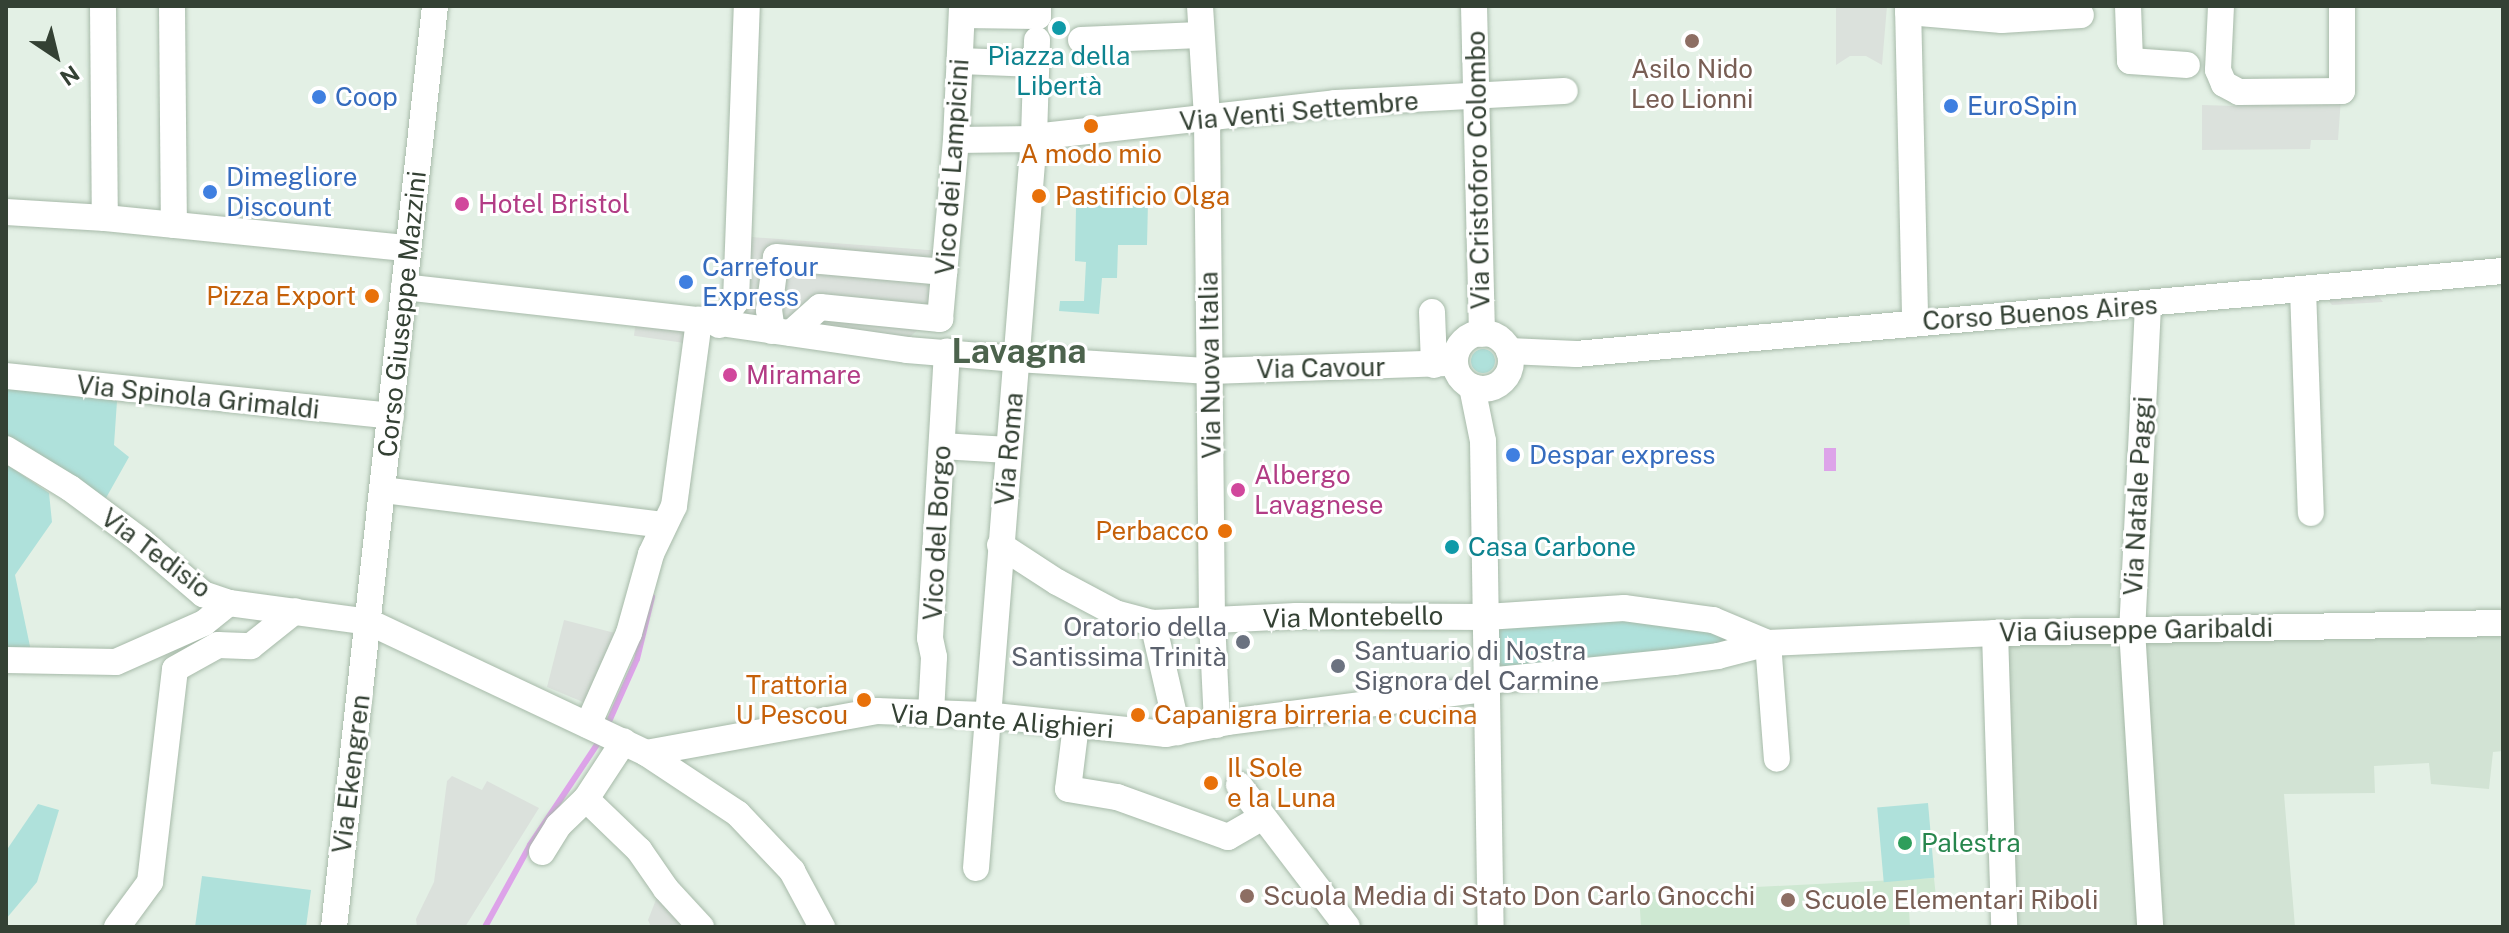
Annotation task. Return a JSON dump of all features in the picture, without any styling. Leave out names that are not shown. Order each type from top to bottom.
[{"type":"street","points":[[103,6],[105,218]]},
{"type":"street","points":[[172,6],[174,225]]},
{"type":"street","name":"Corso Giuseppe Mazzini","points":[[369,622],[435,6]]},
{"type":"street","points":[[542,852],[558,826],[586,799],[614,737],[629,633],[651,554],[674,506],[709,322],[736,301],[747,6]]},
{"type":"street","name":"Via Nuova Italia","points":[[1200,6],[1207,118],[1212,621],[1217,725]]},
{"type":"street","name":"Via Cristoforo Colombo","points":[[1474,6],[1482,334]]},
{"type":"street","points":[[2128,6],[2130,61],[2187,65]]},
{"type":"street","points":[[2221,6],[2218,70],[2224,84],[2239,92],[2342,91],[2342,6]]},
{"type":"street","points":[[1915,323],[1908,9],[2002,20],[2081,15]]},
{"type":"street","points":[[962,10],[1037,32]]},
{"type":"street","name":"Vico dei Lampicini","points":[[783,324],[820,307],[940,319],[953,183],[962,10]]},
{"type":"street","points":[[960,61],[1037,32]]},
{"type":"street","name":"Via Roma","points":[[976,868],[985,715],[1034,138],[1037,32]]},
{"type":"street","points":[[1081,40],[1200,35]]},
{"type":"street","name":"Via Venti Settembre","points":[[956,140],[1034,138],[1335,103],[1565,91]]},
{"type":"street","points":[[6,212],[105,218],[408,248]]},
{"type":"street","points":[[783,324],[776,257],[944,272]]},
{"type":"street","name":"Corso Buenos Aires","points":[[1509,351],[1576,354],[1915,323],[2148,306],[2503,271]]},
{"type":"street","name":"Via Cavour","points":[[404,287],[709,322],[783,324],[947,352],[1017,359],[1210,371],[1444,364]]},
{"type":"street","points":[[2303,289],[2311,513]]},
{"type":"street","name":"Via Natale Paggi","points":[[2148,306],[2132,629],[2150,927]]},
{"type":"street","points":[[1432,312],[1444,364],[1463,381],[1490,384]]},
{"type":"street","points":[[1444,364],[1462,343],[1482,334],[1502,341],[1509,351],[1511,362],[1490,384],[1483,441],[1491,927]]},
{"type":"street","name":"Vico del Borgo","points":[[931,713],[934,657],[930,638],[947,352]]},
{"type":"street","name":"Corso Buenos Aires","points":[[1490,384],[1564,363],[1576,354]]},
{"type":"street","name":"Via Spinola Grimaldi","points":[[6,376],[391,416]]},
{"type":"street","points":[[942,446],[1008,450]]},
{"type":"street","name":"Via Tedisio","points":[[6,449],[70,488],[141,541],[203,594],[229,603],[369,622],[614,737],[738,814],[792,871],[822,927]]},
{"type":"street","points":[[383,490],[664,525]]},
{"type":"street","name":"Via Montebello","points":[[1000,545],[1057,582],[1115,613],[1153,623],[1296,616],[1486,617],[1624,608],[1713,620],[1768,643]]},
{"type":"street","points":[[6,660],[116,662],[204,623],[229,603]]},
{"type":"street","points":[[117,927],[150,882],[175,669],[218,645],[251,646],[295,611]]},
{"type":"street","name":"Via Ekengren","points":[[334,927],[369,622]]},
{"type":"street","points":[[1153,623],[1178,732]]},
{"type":"street","name":"Via Giuseppe Garibaldi","points":[[1768,643],[2132,629],[2503,623]]},
{"type":"street","points":[[1995,633],[2004,927]]},
{"type":"street","points":[[1768,643],[1777,759]]},
{"type":"street","name":"Via Dante Alighieri","points":[[614,737],[877,711],[985,715],[1166,734],[1487,685],[1718,656],[1768,643]]},
{"type":"street","points":[[1076,725],[1068,789],[1117,797],[1228,837],[1261,818]]},
{"type":"street","points":[[1239,785],[1261,818],[1347,927]]},
{"type":"street","points":[[586,799],[639,850],[701,927]]},
{"type":"shaded area","points":[[1836,6],[1887,6],[1882,65],[1866,56],[1850,56],[1836,65]]},
{"type":"shaded area","points":[[2238,96],[2341,98],[2338,140],[2311,140],[2310,149],[2202,150],[2202,105],[2237,106]]},
{"type":"shaded area","points":[[1148,202],[1147,245],[1118,245],[1117,278],[1102,278],[1099,314],[1059,311],[1060,301],[1084,301],[1086,262],[1075,261],[1076,207]]},
{"type":"shaded area","points":[[751,237],[942,251],[934,314],[907,340],[741,318]]},
{"type":"shaded area","points":[[2376,293],[2383,302],[2332,305],[2326,297]]},
{"type":"shaded area","points":[[636,321],[688,328],[686,343],[634,336]]},
{"type":"shaded area","points":[[1483,349],[1492,352],[1495,361],[1492,370],[1483,373],[1474,370],[1471,361],[1474,352]]},
{"type":"shaded area","points":[[6,388],[117,401],[114,445],[129,457],[106,498],[6,435]]},
{"type":"shaded area","points":[[1824,448],[1836,448],[1836,471],[1824,471]]},
{"type":"shaded area","points":[[6,464],[49,493],[52,522],[15,575],[31,651],[6,650]]},
{"type":"shaded area","points":[[1623,612],[1759,642],[1491,676],[1490,623]]},
{"type":"shaded area","points":[[564,620],[619,634],[590,705],[547,687]]},
{"type":"shaded area","points":[[2503,625],[2503,751],[2493,752],[2489,789],[2431,784],[2429,763],[2374,766],[2375,793],[2284,794],[2295,927],[2007,927],[1997,635]]},
{"type":"shaded area","points":[[452,776],[482,790],[487,781],[539,808],[465,927],[417,927],[416,919],[434,882],[447,781]]},
{"type":"shaded area","name":"Palestra","points":[[1928,803],[1935,878],[1884,882],[1877,807]]},
{"type":"shaded area","points":[[38,804],[59,810],[37,882],[6,919],[6,851]]},
{"type":"shaded area","points":[[202,876],[311,890],[306,927],[195,927]]},
{"type":"shaded area","name":"Scuole Elementari Riboli","points":[[1934,878],[1937,907],[1909,909],[1910,927],[1641,927],[1639,893]]},
{"type":"shaded area","points":[[657,897],[707,927],[651,927],[648,920]]},
{"type":"waterway","points":[[607,726],[637,659],[652,597]]},
{"type":"waterway","points":[[485,927],[530,845],[600,740]]},
{"type":"place","name":"Piazza della Libertà","points":[[1059,28]]},
{"type":"place","name":"Asilo Nido Leo Lionni","points":[[1692,41]]},
{"type":"place","name":"Coop","points":[[319,97]]},
{"type":"place","name":"EuroSpin","points":[[1951,106]]},
{"type":"place","name":"A modo mio","points":[[1091,126]]},
{"type":"place","name":"Dimegliore Discount","points":[[210,192]]},
{"type":"place","name":"Pastificio Olga","points":[[1039,196]]},
{"type":"place","name":"Hotel Bristol","points":[[462,204]]},
{"type":"place","name":"Carrefour Express","points":[[686,282]]},
{"type":"place","name":"Pizza Export","points":[[372,296]]},
{"type":"place","name":"Miramare","points":[[730,375]]},
{"type":"place","name":"Despar express","points":[[1513,455]]},
{"type":"place","name":"Albergo Lavagnese","points":[[1238,490]]},
{"type":"place","name":"Perbacco","points":[[1225,531]]},
{"type":"place","name":"Casa Carbone","points":[[1452,547]]},
{"type":"place","name":"Oratorio della Santissima Trinità","points":[[1243,642]]},
{"type":"place","name":"Santuario di Nostra Signora del Carmine","points":[[1338,666]]},
{"type":"place","name":"Trattoria U Pescou","points":[[864,700]]},
{"type":"place","name":"Capanigra birreria e cucina","points":[[1138,715]]},
{"type":"place","name":"Il Sole e la Luna","points":[[1211,783]]},
{"type":"place","name":"Palestra","points":[[1905,843]]},
{"type":"place","name":"Scuola Media di Stato Don Carlo Gnocchi","points":[[1247,896]]},
{"type":"place","name":"Scuole Elementari Riboli","points":[[1788,900]]},
{"type":"district","name":"Lavagna","points":[[1019,352]]}]
